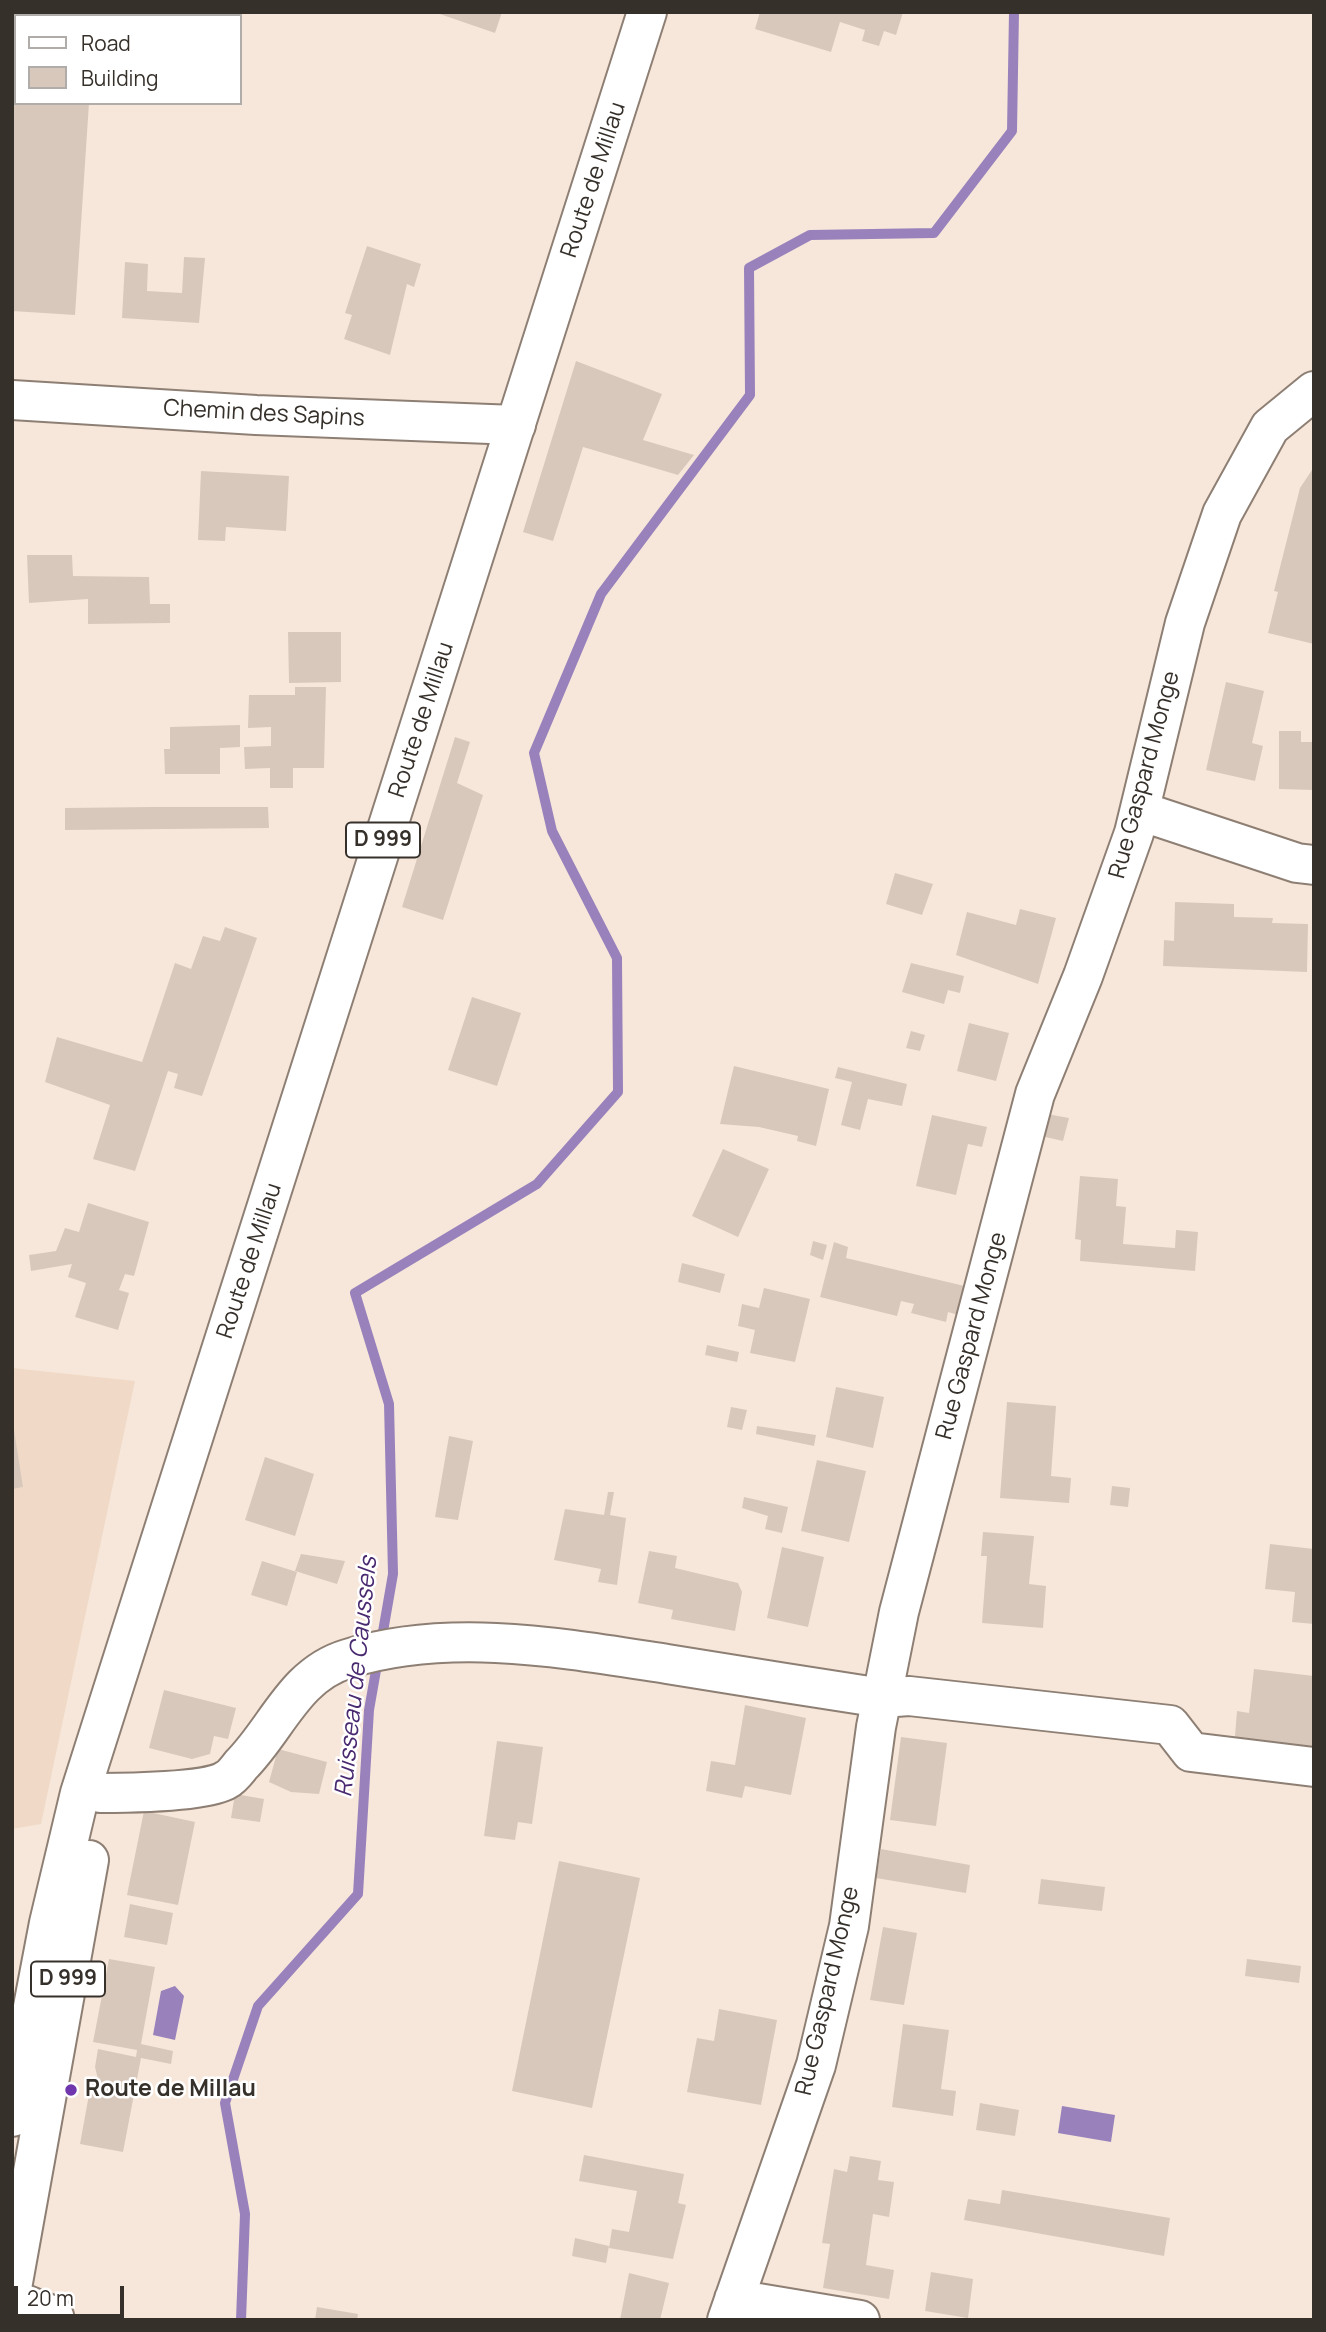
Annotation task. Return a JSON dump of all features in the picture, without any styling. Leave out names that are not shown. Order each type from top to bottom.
[{"type":"street","name":"Route de Millau","points":[[12,2117],[49,1923],[80,1793],[647,12]]},
{"type":"street","name":"Rue Gaspard Monge","points":[[731,2310],[816,2065],[849,1926],[882,1698],[899,1612],[1035,1094],[1083,976],[1140,811],[1185,623],[1222,514],[1270,427],[1314,391]]},
{"type":"street","name":"Chemin des Sapins","points":[[12,400],[256,415],[516,425]]},
{"type":"street","points":[[1140,811],[1297,863],[1314,865]]},
{"type":"street","points":[[100,1793],[152,1793],[225,1782],[256,1750],[298,1688],[327,1667],[346,1659],[404,1646],[549,1646],[882,1698],[909,1696],[1170,1724],[1191,1752],[1314,1767]]},
{"type":"street","name":"Route de Millau","points":[[12,2288],[120,1669]]},
{"type":"street","points":[[12,2299],[54,2316],[55,2320]]},
{"type":"street","points":[[731,2310],[860,2320]]},
{"type":"shaded area","points":[[12,1368],[135,1381],[41,1824],[12,1829]]},
{"type":"shaded area","points":[[175,1986],[184,1996],[175,2040],[153,2035],[161,1991]]},
{"type":"shaded area","points":[[1062,2106],[1115,2115],[1111,2142],[1058,2133]]},
{"type":"building","points":[[434,12],[502,12],[495,33]]},
{"type":"building","points":[[760,12],[903,12],[896,35],[884,31],[879,46],[862,41],[865,30],[840,22],[831,52],[755,29]]},
{"type":"building","points":[[14,89],[14,105],[89,105],[75,315],[12,311]]},
{"type":"building","points":[[367,246],[421,264],[414,287],[407,284],[390,355],[344,339],[352,315],[345,313]]},
{"type":"building","points":[[184,257],[205,258],[199,323],[122,318],[125,262],[148,264],[147,291],[182,293]]},
{"type":"building","points":[[576,361],[662,394],[643,440],[694,455],[678,475],[583,447],[553,541],[523,532]]},
{"type":"building","points":[[1314,467],[1314,644],[1268,633],[1278,592],[1274,591],[1300,488]]},
{"type":"building","points":[[201,471],[289,476],[286,531],[226,527],[225,541],[198,540]]},
{"type":"building","points":[[27,555],[72,555],[73,576],[149,577],[150,604],[170,604],[170,623],[88,624],[88,599],[29,603]]},
{"type":"building","points":[[288,632],[341,632],[341,682],[289,683]]},
{"type":"building","points":[[1226,682],[1264,691],[1252,743],[1263,746],[1255,781],[1206,770]]},
{"type":"building","points":[[295,687],[326,687],[324,768],[293,768],[293,788],[270,788],[270,768],[245,769],[244,747],[271,746],[271,727],[248,728],[249,695],[295,695]]},
{"type":"building","points":[[240,725],[240,747],[220,748],[220,774],[165,774],[164,749],[170,749],[170,727]]},
{"type":"building","points":[[1279,731],[1301,731],[1301,742],[1314,742],[1314,790],[1279,789]]},
{"type":"building","points":[[455,737],[470,742],[457,783],[483,795],[443,920],[402,907]]},
{"type":"building","points":[[268,807],[269,828],[65,830],[65,808]]},
{"type":"building","points":[[895,873],[933,884],[922,915],[886,904]]},
{"type":"building","points":[[1175,902],[1234,904],[1234,917],[1273,918],[1272,923],[1308,924],[1307,972],[1163,966],[1164,940],[1174,941]]},
{"type":"building","points":[[1020,909],[1056,918],[1038,984],[956,955],[967,912],[1016,925]]},
{"type":"building","points":[[225,927],[257,938],[202,1096],[174,1088],[178,1074],[168,1071],[135,1171],[93,1159],[110,1105],[45,1082],[57,1037],[142,1062],[175,963],[191,969],[203,936],[220,941]]},
{"type":"building","points":[[911,963],[964,976],[960,993],[948,990],[944,1004],[902,992]]},
{"type":"building","points":[[472,997],[521,1013],[497,1086],[448,1070]]},
{"type":"building","points":[[969,1023],[1009,1033],[996,1081],[957,1071]]},
{"type":"building","points":[[911,1031],[925,1035],[920,1051],[906,1048]]},
{"type":"building","points":[[734,1066],[829,1089],[816,1146],[797,1141],[798,1136],[759,1127],[720,1124]]},
{"type":"building","points":[[838,1067],[907,1084],[902,1106],[868,1099],[860,1130],[841,1125],[852,1082],[835,1078]]},
{"type":"building","points":[[1047,1114],[1069,1118],[1063,1141],[1041,1136]]},
{"type":"building","points":[[932,1115],[987,1127],[982,1147],[968,1144],[956,1195],[916,1186]]},
{"type":"building","points":[[723,1149],[769,1169],[738,1237],[692,1216]]},
{"type":"building","points":[[1080,1176],[1118,1179],[1116,1206],[1126,1207],[1123,1244],[1175,1248],[1176,1230],[1198,1232],[1195,1271],[1080,1261],[1081,1240],[1075,1239]]},
{"type":"building","points":[[88,1203],[149,1222],[134,1276],[125,1274],[119,1290],[129,1293],[118,1330],[75,1317],[86,1283],[68,1277],[72,1264],[31,1271],[29,1255],[56,1251],[65,1228],[79,1232]]},
{"type":"building","points":[[813,1241],[827,1245],[823,1260],[810,1255]]},
{"type":"building","points":[[834,1242],[848,1247],[846,1258],[973,1288],[965,1317],[948,1312],[946,1322],[911,1313],[914,1304],[901,1301],[897,1316],[820,1297]]},
{"type":"building","points":[[682,1263],[725,1274],[720,1293],[678,1282]]},
{"type":"building","points":[[764,1288],[810,1299],[795,1362],[750,1353],[755,1330],[738,1326],[742,1304],[759,1308]]},
{"type":"building","points":[[707,1345],[739,1352],[737,1362],[705,1355]]},
{"type":"building","points":[[836,1387],[884,1397],[873,1448],[826,1437]]},
{"type":"building","points":[[1007,1402],[1056,1406],[1051,1476],[1071,1478],[1069,1503],[1000,1498]]},
{"type":"building","points":[[731,1407],[747,1410],[742,1430],[727,1427]]},
{"type":"building","points":[[12,1417],[23,1487],[12,1489]]},
{"type":"building","points":[[757,1426],[816,1435],[814,1446],[756,1434]]},
{"type":"building","points":[[449,1436],[473,1441],[458,1520],[435,1517]]},
{"type":"building","points":[[265,1457],[314,1474],[295,1536],[245,1520]]},
{"type":"building","points":[[817,1460],[866,1471],[849,1542],[801,1531]]},
{"type":"building","points":[[1112,1486],[1130,1488],[1128,1507],[1110,1505]]},
{"type":"building","points":[[608,1492],[614,1492],[610,1515],[626,1518],[617,1585],[598,1582],[601,1569],[554,1560],[565,1509],[604,1515]]},
{"type":"building","points":[[744,1497],[788,1507],[782,1533],[765,1529],[768,1516],[742,1508]]},
{"type":"building","points":[[983,1532],[1034,1536],[1029,1584],[1046,1586],[1043,1628],[982,1623],[987,1556],[981,1556]]},
{"type":"building","points":[[1270,1544],[1314,1549],[1314,1624],[1292,1622],[1295,1592],[1265,1589]]},
{"type":"building","points":[[782,1547],[824,1557],[808,1627],[767,1618]]},
{"type":"building","points":[[649,1551],[677,1556],[675,1568],[738,1583],[742,1592],[735,1631],[671,1619],[673,1610],[638,1603]]},
{"type":"building","points":[[301,1554],[345,1561],[337,1584],[295,1571]]},
{"type":"building","points":[[262,1561],[297,1572],[287,1606],[251,1595]]},
{"type":"building","points":[[1254,1669],[1314,1676],[1314,1758],[1234,1748],[1237,1711],[1249,1713]]},
{"type":"building","points":[[164,1690],[236,1708],[228,1739],[214,1736],[210,1754],[192,1759],[149,1748]]},
{"type":"building","points":[[745,1705],[806,1718],[791,1795],[745,1786],[742,1798],[706,1791],[711,1761],[735,1765]]},
{"type":"building","points":[[901,1737],[947,1743],[936,1826],[890,1820]]},
{"type":"building","points":[[497,1741],[543,1747],[532,1824],[518,1822],[515,1840],[484,1836]]},
{"type":"building","points":[[278,1749],[327,1762],[319,1794],[291,1792],[269,1782]]},
{"type":"building","points":[[235,1794],[264,1799],[260,1822],[231,1818]]},
{"type":"building","points":[[144,1811],[195,1822],[178,1905],[127,1895]]},
{"type":"building","points":[[881,1849],[970,1865],[966,1893],[876,1878]]},
{"type":"building","points":[[559,1861],[640,1878],[592,2108],[512,2091]]},
{"type":"building","points":[[1041,1879],[1105,1887],[1102,1911],[1038,1904]]},
{"type":"building","points":[[130,1904],[173,1913],[167,1945],[124,1937]]},
{"type":"building","points":[[883,1927],[917,1933],[904,2005],[870,2000]]},
{"type":"building","points":[[109,1959],[155,1967],[141,2044],[173,2051],[171,2064],[141,2058],[123,2152],[80,2144],[92,2078],[98,2079],[95,2067],[98,2049],[136,2057],[137,2050],[93,2042]]},
{"type":"building","points":[[1247,1959],[1301,1966],[1299,1983],[1245,1976]]},
{"type":"building","points":[[719,2009],[777,2020],[761,2105],[687,2092],[697,2038],[714,2041]]},
{"type":"building","points":[[903,2024],[949,2030],[941,2089],[956,2091],[953,2116],[892,2107]]},
{"type":"building","points":[[980,2103],[1019,2110],[1015,2136],[976,2130]]},
{"type":"building","points":[[584,2155],[684,2174],[678,2203],[686,2205],[673,2259],[609,2248],[612,2229],[629,2232],[637,2191],[579,2181]]},
{"type":"building","points":[[850,2156],[881,2161],[878,2180],[894,2182],[889,2217],[873,2214],[866,2265],[894,2270],[889,2299],[823,2288],[830,2244],[822,2243],[834,2169],[847,2172]]},
{"type":"building","points":[[1002,2190],[1170,2218],[1164,2256],[964,2220],[968,2199],[1000,2204]]},
{"type":"building","points":[[575,2238],[609,2246],[606,2263],[572,2256]]},
{"type":"building","points":[[931,2272],[973,2279],[968,2318],[925,2311]]},
{"type":"building","points":[[629,2273],[669,2283],[660,2320],[620,2320]]},
{"type":"building","points":[[317,2307],[358,2314],[357,2320],[315,2320]]},
{"type":"waterway","name":"Ruisseau de Caussels","points":[[381,1643],[393,1574],[389,1404],[355,1293],[537,1184],[618,1092],[617,958],[552,831],[534,753],[601,594],[750,395],[749,268],[810,235],[934,233],[1012,131],[1014,12]]},
{"type":"waterway","name":"Ruisseau de Caussels","points":[[241,2320],[245,2214],[225,2103],[258,2006],[358,1894],[369,1710],[378,1659]]},
{"type":"place","name":"Route de Millau","points":[[71,2090]]}]
